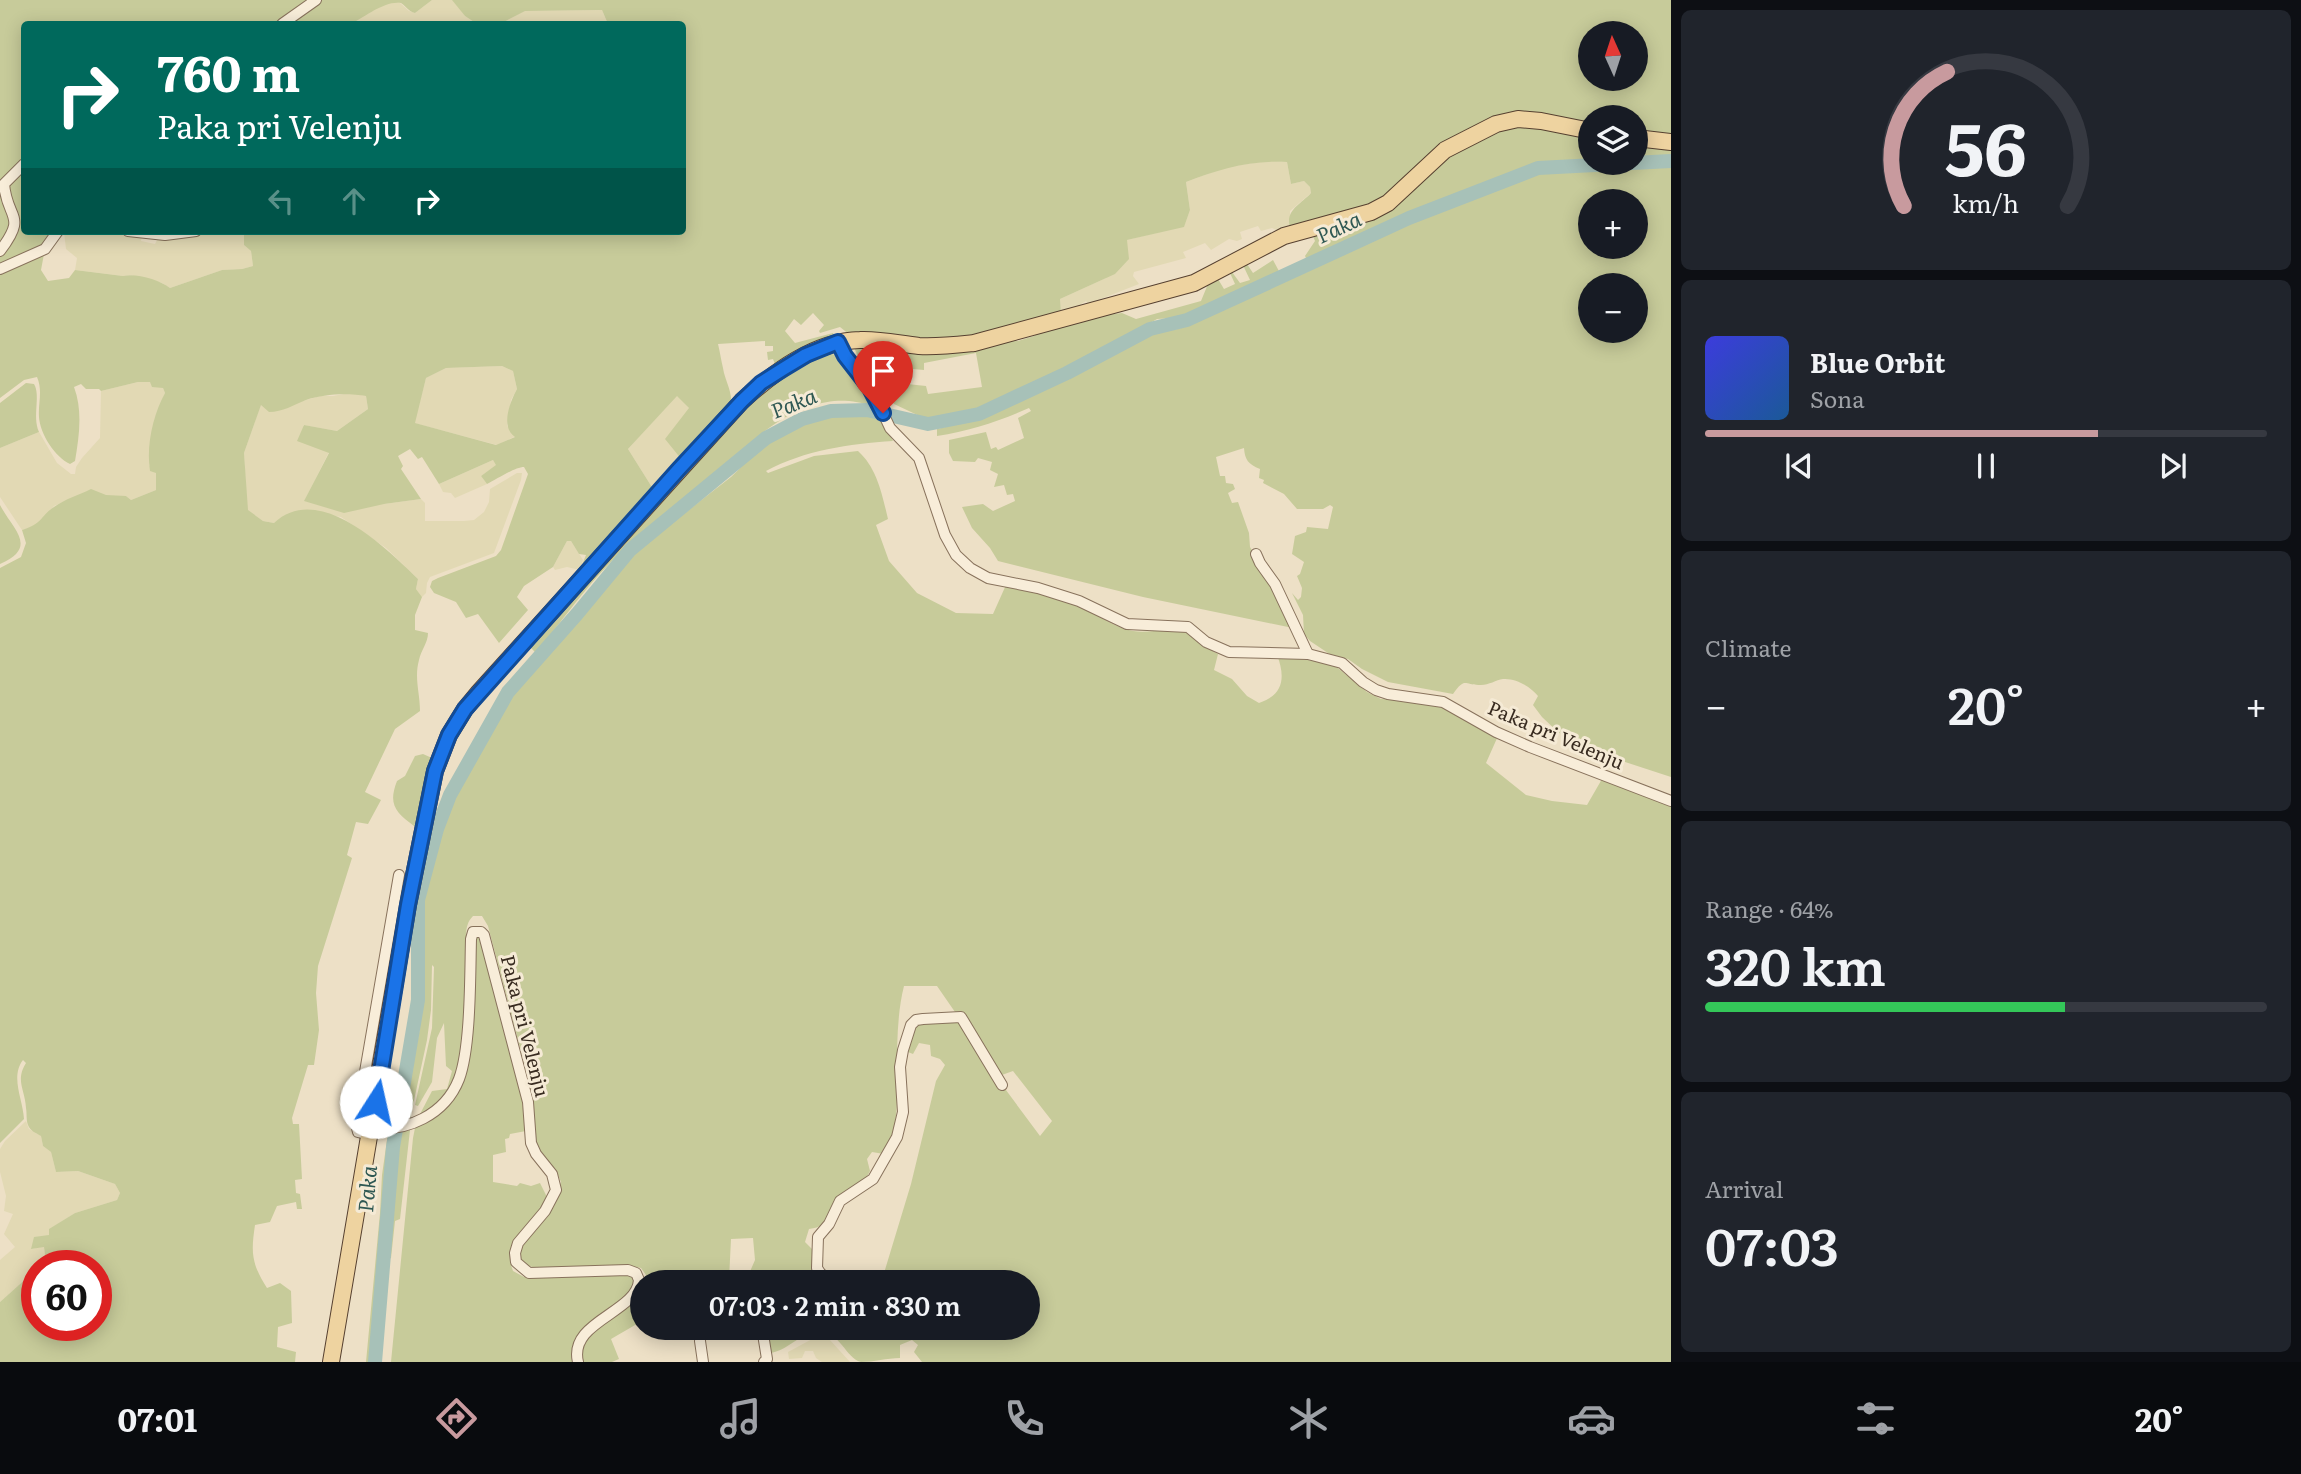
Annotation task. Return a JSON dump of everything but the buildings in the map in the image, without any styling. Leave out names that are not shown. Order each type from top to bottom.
[{"type":"main road","points":[[331,1362],[376,1131],[422,832],[435,771],[449,735],[465,709],[742,401],[761,383],[783,369],[815,350],[838,342],[876,340],[939,347],[974,343],[1194,283],[1284,236],[1353,218],[1388,203],[1445,150],[1496,124],[1518,119],[1578,129]]},
{"type":"main road","points":[[1648,139],[1671,142]]},
{"type":"street","points":[[286,21],[316,0]]},
{"type":"street","points":[[0,251],[13,234],[15,217],[5,194],[5,184],[21,167]]},
{"type":"street","points":[[0,269],[45,249],[55,235]]},
{"type":"street","name":"Paka pri Velenju","points":[[838,342],[876,398],[890,428],[919,458],[945,535],[956,555],[970,568],[988,578],[1038,587],[1079,601],[1127,624],[1188,627],[1206,642],[1229,652],[1308,654],[1342,663],[1376,690],[1443,702],[1496,732],[1530,747],[1671,801]]},
{"type":"street","points":[[1256,554],[1275,584],[1308,654]]},
{"type":"street","points":[[376,1131],[358,1132],[356,1124],[399,875]]},
{"type":"street","name":"Paka pri Velenju","points":[[376,1131],[411,1125],[423,1120],[445,1103],[460,1077],[466,1033],[471,939],[473,932],[481,932],[528,1102],[531,1143],[555,1180],[556,1190],[552,1200],[518,1243],[516,1262],[529,1273],[628,1270],[636,1273],[639,1280],[635,1294],[585,1334],[576,1354],[578,1362]]},
{"type":"street","points":[[818,1270],[818,1237],[829,1224],[840,1200],[873,1179],[897,1137],[903,1112],[900,1067],[911,1025],[916,1020],[961,1017],[1002,1084]]},
{"type":"street","points":[[764,1340],[767,1359],[764,1362]]},
{"type":"street","points":[[700,1341],[703,1362]]},
{"type":"shaded area","points":[[432,0],[454,0],[465,16],[472,21],[355,21],[366,12],[392,1],[415,13]]},
{"type":"shaded area","points":[[602,10],[607,21],[506,21],[524,11]]},
{"type":"shaded area","points":[[1268,161],[1287,162],[1291,184],[1304,181],[1310,187],[1311,193],[1290,211],[1290,228],[1281,232],[1272,228],[1261,231],[1258,226],[1240,232],[1242,239],[1229,239],[1211,250],[1205,243],[1183,252],[1186,258],[1134,272],[1133,276],[1139,284],[1061,312],[1060,299],[1106,278],[1127,240],[1184,226],[1190,210],[1186,182],[1226,167]]},
{"type":"shaded area","points":[[64,235],[135,235],[142,236],[141,241],[155,244],[158,238],[244,235],[244,245],[251,251],[253,266],[222,270],[170,288],[162,283],[130,275],[75,270],[77,258],[66,249]]},
{"type":"shaded area","points":[[502,366],[513,371],[517,389],[511,400],[507,426],[516,436],[497,445],[414,423],[426,378],[446,368]]},
{"type":"shaded area","points":[[138,382],[150,382],[163,388],[165,393],[155,418],[150,446],[149,465],[156,473],[156,490],[131,500],[126,496],[106,496],[91,490],[54,506],[38,525],[22,530],[0,497],[0,448],[39,432],[57,463],[75,474],[82,458],[100,438],[101,391]]},
{"type":"shaded area","points":[[349,393],[366,396],[368,409],[337,431],[303,425],[329,452],[305,500],[384,504],[421,499],[425,503],[425,521],[474,520],[484,512],[489,502],[490,489],[517,473],[522,473],[494,553],[430,577],[426,593],[422,597],[416,589],[418,579],[386,548],[341,517],[303,510],[274,523],[263,521],[247,510],[244,453],[261,404],[303,401]]},
{"type":"shaded area","points":[[677,395],[689,408],[682,460],[655,492],[628,449]]},
{"type":"shaded area","points":[[493,460],[497,465],[481,476],[487,484],[455,498],[451,493],[443,492],[439,484]]},
{"type":"shaded area","points":[[567,541],[571,541],[583,560],[580,570],[567,567],[555,570],[553,567]]},
{"type":"shaded area","points":[[26,1121],[29,1129],[41,1136],[43,1146],[51,1152],[56,1172],[78,1171],[115,1184],[120,1193],[117,1200],[75,1213],[50,1229],[49,1235],[32,1249],[44,1246],[44,1250],[21,1250],[21,1283],[0,1302],[0,1260],[15,1247],[4,1234],[13,1214],[4,1211],[6,1196],[0,1172],[0,1149]]},
{"type":"shaded area","points":[[810,1340],[830,1340],[850,1362],[822,1362],[816,1358],[813,1351],[805,1351],[802,1358],[789,1359],[788,1352]]},
{"type":"green space","points":[[0,0],[432,0],[415,13],[401,3],[395,3],[376,9],[356,21],[21,21],[21,235],[52,235],[38,251],[0,263]]},
{"type":"green space","points":[[452,0],[1671,0],[1671,137],[1648,135],[1648,105],[1578,105],[1578,126],[1494,120],[1382,204],[1290,228],[1292,212],[1311,193],[1310,187],[1304,181],[1291,184],[1287,162],[1235,166],[1186,182],[1190,210],[1184,227],[1127,240],[1129,259],[1115,274],[1060,299],[1061,312],[1028,325],[938,343],[850,335],[840,327],[820,333],[824,325],[813,313],[801,325],[794,319],[785,331],[795,343],[833,333],[835,337],[776,367],[773,359],[768,360],[767,352],[773,351],[773,346],[765,346],[765,341],[718,344],[731,403],[682,460],[665,439],[689,408],[677,396],[628,449],[655,492],[580,570],[586,555],[579,554],[571,541],[567,541],[553,567],[524,586],[517,597],[528,610],[499,643],[478,614],[466,618],[456,602],[434,593],[430,587],[432,581],[496,556],[501,550],[528,474],[524,467],[487,484],[481,476],[496,465],[493,460],[439,484],[422,457],[418,459],[410,449],[398,456],[403,466],[401,469],[421,499],[344,513],[304,501],[329,453],[297,441],[304,425],[337,431],[368,409],[366,396],[320,396],[274,412],[269,412],[261,405],[244,453],[248,510],[263,521],[274,523],[292,512],[311,510],[331,514],[351,524],[388,551],[418,579],[416,589],[422,597],[415,615],[415,630],[428,633],[418,667],[420,711],[395,729],[365,792],[381,800],[368,824],[356,822],[347,855],[352,858],[318,966],[316,993],[319,1030],[314,1065],[308,1065],[292,1118],[293,1124],[299,1124],[302,1179],[295,1180],[302,1209],[297,1209],[296,1202],[277,1206],[270,1222],[255,1225],[254,1257],[262,1279],[267,1288],[280,1283],[291,1291],[292,1323],[278,1327],[277,1347],[296,1352],[295,1362],[0,1362],[0,1302],[21,1283],[21,1341],[112,1341],[112,1250],[44,1250],[44,1247],[31,1249],[34,1237],[49,1235],[49,1229],[75,1213],[117,1200],[120,1193],[115,1184],[78,1171],[56,1172],[51,1152],[43,1146],[41,1136],[27,1123],[21,1080],[26,1063],[23,1060],[17,1081],[24,1119],[0,1143],[0,568],[21,557],[26,543],[22,530],[34,525],[63,502],[91,489],[106,495],[126,496],[131,500],[156,490],[156,473],[150,471],[150,441],[157,411],[165,393],[163,388],[152,387],[150,382],[138,382],[101,391],[86,389],[81,384],[74,387],[79,415],[78,443],[75,461],[70,464],[64,461],[54,451],[42,431],[37,377],[24,380],[0,398],[0,272],[44,254],[41,270],[48,281],[69,278],[75,270],[141,276],[170,288],[222,270],[253,266],[251,251],[244,245],[244,235],[686,235],[686,21],[607,21],[602,10],[525,11],[506,21],[472,21]],"holes":[[[502,366],[513,371],[517,389],[509,407],[507,421],[510,433],[515,437],[496,445],[415,423],[426,378],[446,368]]]},
{"type":"green space","points":[[1530,124],[1578,133],[1578,175],[1648,175],[1648,143],[1671,146],[1671,777],[1619,760],[1603,751],[1587,749],[1575,737],[1559,733],[1533,705],[1538,696],[1518,682],[1503,679],[1484,685],[1466,683],[1453,694],[1388,682],[1348,659],[1331,655],[1310,641],[1304,634],[1303,615],[1292,593],[1298,600],[1301,597],[1302,588],[1297,576],[1304,562],[1292,554],[1295,536],[1306,532],[1307,527],[1328,529],[1333,507],[1330,505],[1323,509],[1297,509],[1284,494],[1263,483],[1264,480],[1259,478],[1260,469],[1248,461],[1244,448],[1216,457],[1220,476],[1225,476],[1226,483],[1233,484],[1235,489],[1228,493],[1232,503],[1238,502],[1249,533],[1250,547],[1293,628],[1143,597],[998,561],[972,528],[962,507],[983,504],[993,511],[1015,501],[1013,494],[1007,495],[1004,485],[994,487],[998,474],[990,470],[992,462],[978,458],[975,462],[953,461],[949,453],[949,440],[986,432],[991,449],[996,447],[998,450],[1024,438],[1018,418],[1031,411],[1029,408],[984,425],[937,436],[937,429],[994,412],[1074,374],[1151,331],[1164,327],[1173,330],[1181,328],[1271,287],[1309,264],[1305,256],[1315,241],[1312,233],[1352,223],[1436,164],[1489,133]]},
{"type":"green space","points":[[1273,260],[1280,273],[1268,280],[1187,317],[1157,319],[1068,370],[976,411],[928,420],[894,404],[879,381],[926,386],[928,394],[982,387],[976,353],[924,363],[924,370],[913,369],[910,379],[870,374],[853,345],[1018,341],[1043,330],[1091,317],[1122,313],[1136,319],[1201,301],[1208,284],[1218,279],[1224,289],[1235,284],[1230,273],[1232,272],[1240,283],[1250,280],[1242,263],[1247,264],[1253,273]]},
{"type":"green space","points":[[825,352],[839,356],[844,361],[876,406],[850,401],[827,402],[808,407],[780,420],[701,489],[617,556],[536,653],[529,646],[692,464],[770,382]]},
{"type":"green space","points":[[26,383],[34,384],[36,389],[39,432],[0,448],[0,403]]},
{"type":"green space","points":[[831,415],[881,417],[893,441],[828,449],[796,458],[766,471],[768,473],[814,456],[858,451],[870,465],[881,491],[888,519],[876,525],[889,561],[917,593],[956,613],[993,614],[1006,585],[1066,600],[1126,629],[1140,632],[1181,631],[1218,654],[1214,670],[1232,679],[1247,696],[1259,703],[1273,695],[1280,685],[1282,678],[1277,655],[1333,664],[1367,692],[1381,699],[1431,701],[1451,709],[1498,736],[1486,763],[1526,795],[1587,805],[1602,779],[1671,805],[1671,1362],[922,1362],[914,1352],[918,1345],[912,1340],[1040,1340],[1040,1270],[885,1270],[911,1184],[936,1081],[945,1065],[940,1059],[931,1056],[930,1045],[919,1043],[913,1054],[908,1052],[913,1025],[959,1021],[1040,1136],[1052,1121],[1013,1071],[999,1076],[965,1016],[955,1012],[937,986],[904,986],[898,1030],[896,1115],[889,1144],[884,1154],[872,1152],[867,1159],[870,1171],[863,1184],[841,1194],[826,1222],[809,1229],[805,1242],[812,1249],[813,1270],[751,1270],[755,1260],[753,1238],[731,1239],[729,1270],[642,1270],[627,1266],[560,1270],[544,1269],[520,1261],[519,1247],[555,1201],[561,1182],[535,1147],[532,1093],[488,926],[482,916],[473,916],[467,928],[463,1038],[454,1083],[444,1098],[419,1116],[432,1091],[447,1089],[452,1071],[446,1066],[444,1023],[437,1038],[432,1082],[418,1106],[415,1105],[432,1028],[432,965],[427,1040],[410,1119],[402,1120],[420,1028],[422,900],[428,867],[452,799],[499,720],[509,697],[631,555],[731,477],[774,435],[778,437],[794,427]]},
{"type":"green space","points":[[0,505],[16,530],[21,544],[12,558],[0,564]]},
{"type":"green space","points":[[423,754],[432,758],[417,826],[414,826],[398,812],[393,796],[397,781],[405,776],[415,756]]},
{"type":"green space","points":[[476,936],[480,936],[521,1094],[526,1131],[510,1134],[509,1138],[505,1139],[506,1152],[493,1155],[493,1182],[517,1186],[520,1183],[531,1186],[540,1183],[548,1199],[515,1240],[510,1259],[513,1271],[524,1277],[630,1273],[630,1290],[624,1299],[584,1328],[572,1349],[572,1362],[391,1362],[415,1128],[448,1104],[469,1046]]},
{"type":"green space","points":[[410,1130],[400,1219],[395,1221],[391,1258],[386,1260],[399,1132]]},
{"type":"green space","points":[[388,1133],[393,1133],[371,1362],[366,1362],[382,1175]]},
{"type":"green space","points":[[630,1300],[630,1328],[611,1339],[619,1359],[612,1362],[583,1362],[580,1348],[585,1339]]},
{"type":"green space","points":[[767,1340],[797,1340],[776,1352],[770,1353]]},
{"type":"green space","points":[[838,1340],[912,1340],[900,1345],[900,1358],[861,1362],[850,1355]]},
{"type":"waterway","name":"Paka","points":[[375,1362],[393,1147],[418,1000],[418,900],[437,829],[450,795],[508,692],[630,550],[766,438],[802,419],[831,411],[867,410],[928,424],[979,414],[1067,373],[1150,329],[1187,320],[1409,218],[1538,168],[1671,161]]},
{"type":"route","points":[[376,1102],[408,905],[435,771],[440,753],[465,709],[679,469],[761,383],[806,355],[838,342],[845,356],[870,388],[883,413]]}]
